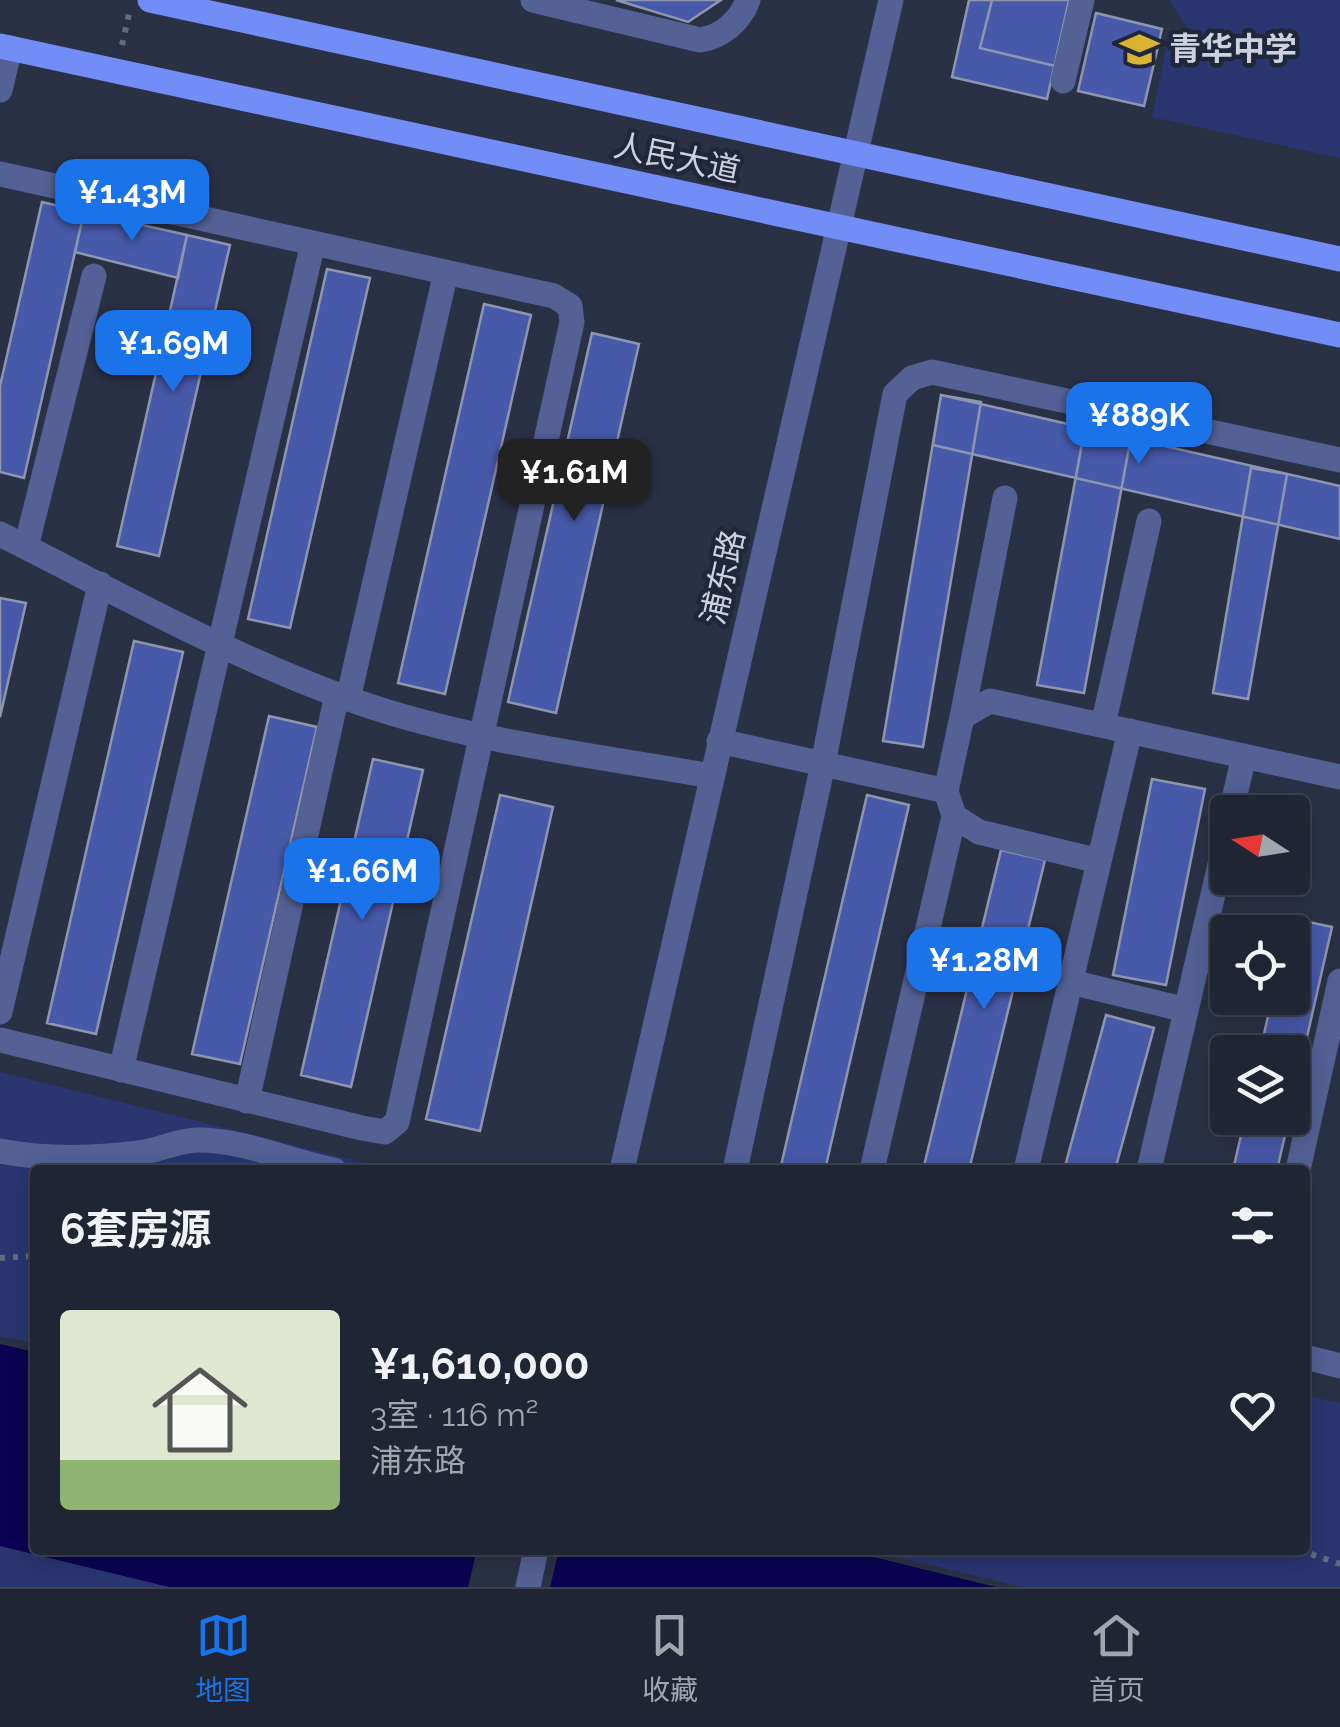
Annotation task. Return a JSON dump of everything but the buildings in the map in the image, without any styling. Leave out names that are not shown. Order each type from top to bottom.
[{"type":"main road","name":"人民大道","points":[[150,0],[1340,258]]},
{"type":"main road","name":"人民大道","points":[[5,47],[1340,335]]},
{"type":"street","points":[[533,0],[700,40],[715,38],[728,28],[748,0]]},
{"type":"street","name":"浦东路","points":[[623,1165],[891,0]]},
{"type":"street","points":[[1063,81],[1082,0]]},
{"type":"street","points":[[0,90],[5,47]]},
{"type":"street","points":[[0,174],[554,296],[570,306],[572,322],[396,1122],[385,1132],[362,1128],[0,1040]]},
{"type":"street","points":[[121,1070],[313,243]]},
{"type":"street","points":[[248,1100],[446,272]]},
{"type":"street","points":[[26,547],[94,276]]},
{"type":"street","points":[[737,1165],[823,764],[895,394],[912,378],[932,372],[1340,460]]},
{"type":"street","points":[[873,1165],[954,816],[946,791],[1005,498]]},
{"type":"street","points":[[1103,725],[1150,520]]},
{"type":"street","points":[[0,534],[222,644],[343,697],[478,736],[711,776]]},
{"type":"street","points":[[0,1012],[100,584]]},
{"type":"street","points":[[962,717],[990,701],[1340,777]]},
{"type":"street","points":[[1027,1165],[1130,731]]},
{"type":"street","points":[[719,741],[946,791]]},
{"type":"street","points":[[1236,795],[1244,756]]},
{"type":"street","points":[[954,816],[979,832],[1099,861]]},
{"type":"street","points":[[1150,1165],[1213,895]]},
{"type":"street","points":[[1299,1165],[1340,980]]},
{"type":"street","points":[[1071,982],[1186,1010]]},
{"type":"street","points":[[0,1152],[41,1158],[92,1158],[143,1153],[195,1140],[232,1143],[315,1165]]},
{"type":"street","points":[[1310,1358],[1340,1366]]},
{"type":"street","points":[[528,1587],[535,1555]]},
{"type":"path","points":[[117,71],[132,0]]},
{"type":"path","points":[[0,1258],[30,1256]]},
{"type":"path","points":[[1310,1554],[1340,1564]]},
{"type":"shaded area","points":[[1169,0],[1340,0],[1340,158],[1152,117],[1168,38],[1198,44]]},
{"type":"shaded area","points":[[0,1072],[374,1165],[30,1165],[30,1343],[0,1336]]},
{"type":"shaded area","points":[[0,1344],[30,1351],[30,1553],[0,1546]]},
{"type":"shaded area","points":[[1310,1396],[1340,1403],[1340,1587],[1022,1587],[889,1555],[1310,1555]]},
{"type":"shaded area","points":[[0,1540],[30,1547],[30,1555],[61,1555],[191,1587],[0,1587]]},
{"type":"shaded area","points":[[37,1555],[865,1555],[996,1587],[169,1587]]},
{"type":"pier","points":[[476,1555],[558,1555],[550,1587],[468,1587]]},
{"type":"place","name":"青华中学","points":[[1139,49]]}]
